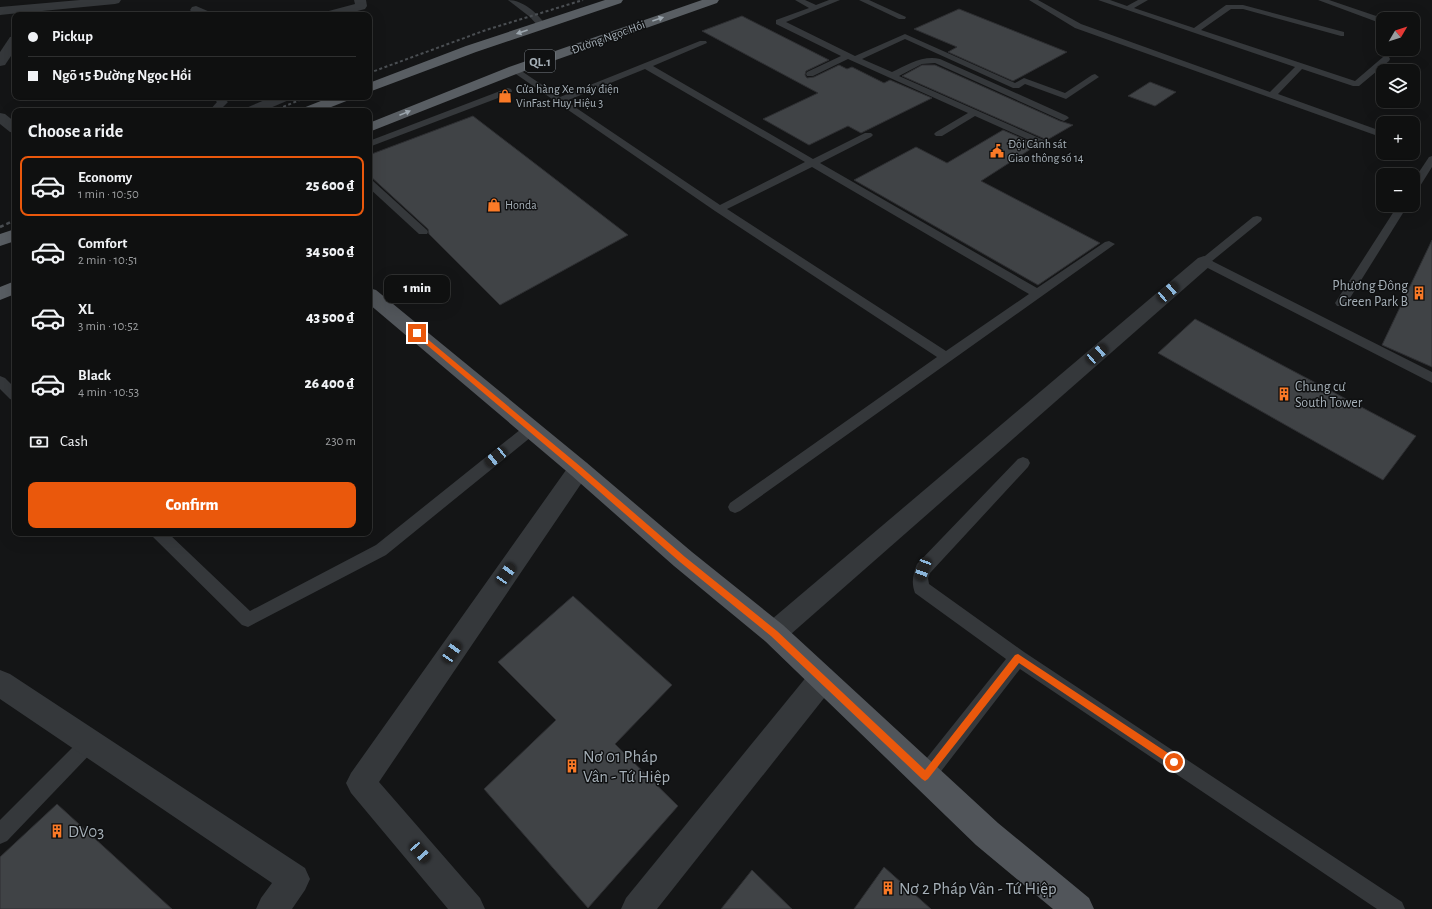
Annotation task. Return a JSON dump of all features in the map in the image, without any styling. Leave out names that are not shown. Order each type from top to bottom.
[{"type":"highway","name":"QL.1","points":[[372,87],[542,25],[617,0]]},
{"type":"highway","name":"Đường Ngọc Hồi","points":[[372,127],[514,70],[713,0]]},
{"type":"highway","points":[[316,108],[336,100]]},
{"type":"highway","points":[[0,241],[12,235]]},
{"type":"highway","points":[[0,294],[12,288]]},
{"type":"main road","points":[[372,296],[579,469],[683,559],[774,633],[987,834],[1078,909]]},
{"type":"street","points":[[339,12],[360,6],[360,0]]},
{"type":"street","points":[[0,11],[121,3]]},
{"type":"street","points":[[0,62],[12,45]]},
{"type":"street","points":[[258,108],[277,100]]},
{"type":"street","points":[[0,117],[12,127]]},
{"type":"street","points":[[774,633],[1204,262]]},
{"type":"street","points":[[469,909],[361,784],[579,469]]},
{"type":"street","points":[[637,909],[822,679]]},
{"type":"street","points":[[0,683],[294,879],[272,909]]},
{"type":"lane","points":[[512,0],[533,15],[542,25]]},
{"type":"lane","points":[[800,0],[816,8]]},
{"type":"lane","points":[[836,0],[779,22],[892,76],[1044,143]]},
{"type":"lane","points":[[863,0],[902,17]]},
{"type":"lane","points":[[1033,0],[1078,26],[1376,132]]},
{"type":"lane","points":[[1102,0],[1356,84],[1386,58]]},
{"type":"lane","points":[[1128,8],[1144,0]]},
{"type":"lane","points":[[1322,0],[1376,19]]},
{"type":"lane","points":[[1195,31],[1230,8],[1243,6],[1341,34]]},
{"type":"lane","points":[[810,74],[905,36],[1016,86],[1024,81],[1066,96],[1094,77]]},
{"type":"lane","points":[[559,101],[703,43]]},
{"type":"lane","points":[[892,76],[921,61],[937,61],[1064,118]]},
{"type":"lane","points":[[646,66],[1037,293]]},
{"type":"lane","points":[[1272,95],[1300,66]]},
{"type":"lane","points":[[514,70],[719,209],[946,357]]},
{"type":"lane","points":[[372,143],[508,91]]},
{"type":"lane","points":[[446,97],[461,109]]},
{"type":"lane","points":[[217,108],[223,102],[220,100]]},
{"type":"lane","points":[[939,134],[974,113]]},
{"type":"lane","points":[[719,209],[868,135]]},
{"type":"lane","points":[[1420,178],[1432,159]]},
{"type":"lane","points":[[372,186],[423,232]]},
{"type":"lane","points":[[1341,303],[1399,212]]},
{"type":"lane","points":[[1256,219],[1204,262],[1432,378]]},
{"type":"lane","points":[[735,507],[1037,293],[1109,244]]},
{"type":"lane","points":[[0,381],[12,393]]},
{"type":"lane","points":[[161,536],[248,620],[381,550],[531,429]]},
{"type":"lane","points":[[1023,463],[923,569],[920,578],[921,588],[1018,658],[1395,909]]},
{"type":"lane","points":[[925,776],[1018,658]]},
{"type":"lane","points":[[0,834],[90,742]]},
{"type":"building","points":[[959,9],[1067,52],[1013,81],[948,52],[957,47],[914,29]]},
{"type":"building","points":[[742,16],[829,60],[806,71],[805,75],[807,78],[814,77],[839,65],[847,69],[852,67],[884,83],[890,80],[932,98],[861,133],[848,126],[809,145],[763,119],[818,93],[702,31]]},
{"type":"building","points":[[922,65],[935,65],[1060,121],[1073,125],[1047,140],[902,76]]},
{"type":"building","points":[[1150,82],[1176,92],[1155,106],[1128,96]]},
{"type":"building","name":"Honda","points":[[473,116],[628,235],[500,305],[429,234],[428,229],[372,178],[372,154]]},
{"type":"building","points":[[1003,130],[1037,145],[981,181],[1100,243],[1038,285],[854,180],[916,147],[947,163]]},
{"type":"building","name":"Phương Đông Green Park B","points":[[1432,240],[1432,367],[1382,345]]},
{"type":"building","name":"Chung cư South Tower","points":[[1195,319],[1416,436],[1383,480],[1158,353]]},
{"type":"building","name":"Nơ 01 Pháp Vân - Tứ Hiệp","points":[[573,596],[672,685],[615,744],[678,806],[588,908],[484,789],[556,720],[498,662]]},
{"type":"building","name":"DV03","points":[[57,804],[172,909],[0,909],[0,857]]},
{"type":"building","name":"Nơ 2 Pháp Vân - Tứ Hiệp","points":[[884,867],[931,909],[854,909]]},
{"type":"building","points":[[752,870],[792,909],[721,909]]},
{"type":"railway","points":[[372,72],[486,30],[583,0]]},
{"type":"railway","points":[[280,108],[300,100]]},
{"type":"railway","points":[[0,227],[12,221]]},
{"type":"place","name":"Cửa hàng Xe máy điện VinFast Huy Hiệu 3","points":[[505,96]]},
{"type":"place","name":"Đội Cảnh sát Giao thông số 14","points":[[997,151]]},
{"type":"place","name":"Honda","points":[[494,205]]},
{"type":"place","name":"Phương Đông Green Park B","points":[[1419,293]]},
{"type":"place","name":"Chung cư South Tower","points":[[1284,394]]},
{"type":"place","name":"Nơ 01 Pháp Vân - Tứ Hiệp","points":[[572,766]]},
{"type":"place","name":"DV03","points":[[57,831]]},
{"type":"place","name":"Nơ 2 Pháp Vân - Tứ Hiệp","points":[[888,888]]},
{"type":"route","points":[[417,333],[579,469],[683,559],[774,633],[925,776],[1018,658],[1174,762]]}]
